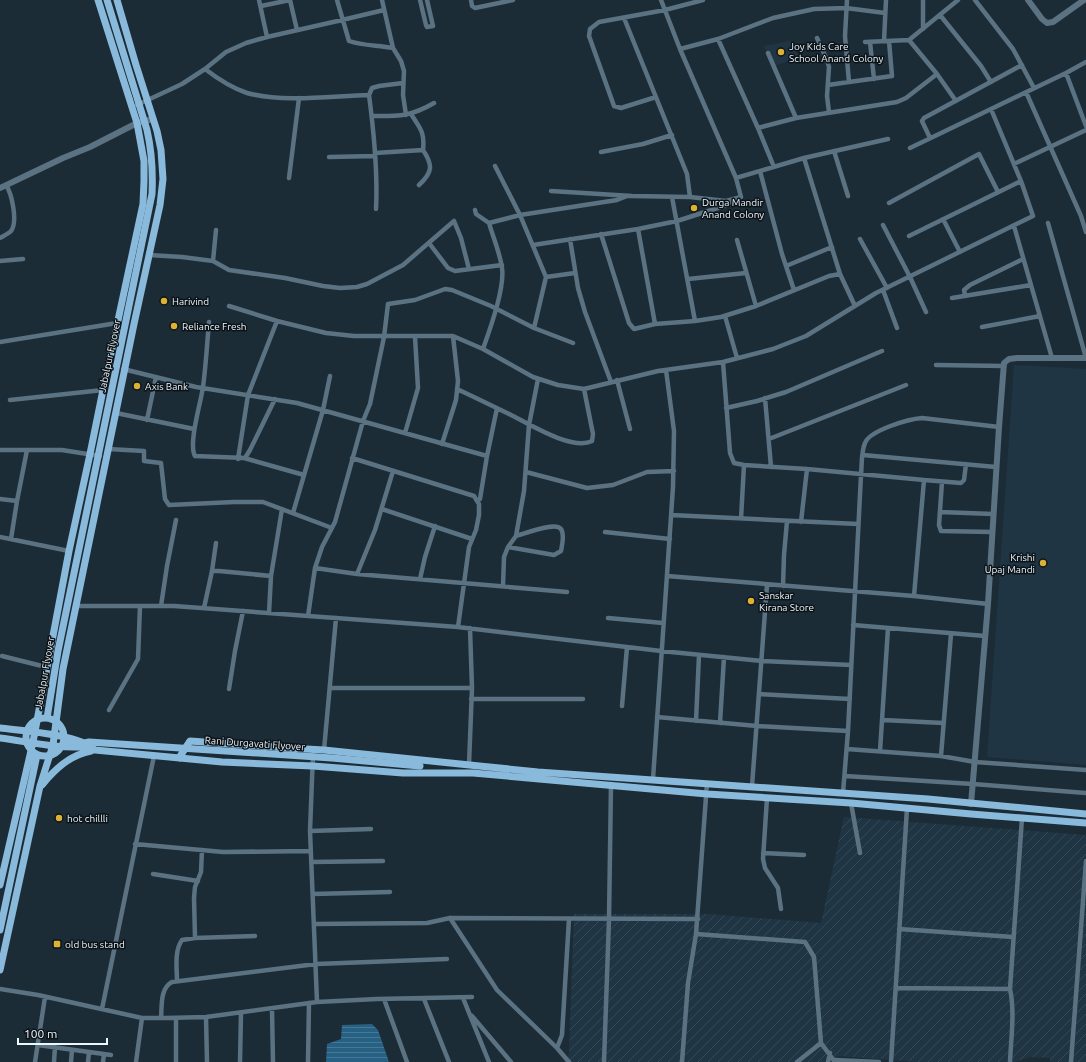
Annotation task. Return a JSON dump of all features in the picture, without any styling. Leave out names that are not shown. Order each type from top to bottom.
[{"type":"main road","points":[[0,885],[2,860],[33,742],[69,550],[143,204],[144,161],[137,123],[98,0]]},
{"type":"main road","name":"Jabalpur Flyover","points":[[47,718],[58,651],[152,194],[154,170],[152,151],[147,130],[107,0]]},
{"type":"main road","points":[[0,970],[40,786],[53,745],[63,669],[160,205],[162,179],[161,150],[117,0]]},
{"type":"main road","name":"Jabalpur Flyover","points":[[37,755],[28,747],[26,741],[27,729],[36,720],[47,718],[55,720],[60,724],[63,730],[64,739]]},
{"type":"main road","points":[[0,728],[34,732],[81,741],[92,746],[154,756],[222,762],[313,766],[403,773],[473,773],[706,794],[851,803],[1086,823]]},
{"type":"main road","points":[[0,738],[81,748],[92,746]]},
{"type":"main road","points":[[0,930],[37,755],[50,756],[56,754],[64,739]]},
{"type":"main road","name":"Rani Durgavati Flyover","points":[[64,739],[92,746],[332,758],[420,766],[440,762]]},
{"type":"main road","points":[[179,758],[190,741],[313,749],[469,765],[612,777],[928,799],[1086,814]]},
{"type":"main road","points":[[40,786],[50,775],[71,757],[92,746]]},
{"type":"main road","name":"Rani Durgavati Flyover","points":[[420,766],[435,773]]},
{"type":"street","points":[[259,0],[267,36]]},
{"type":"street","points":[[261,6],[290,0],[297,30]]},
{"type":"street","points":[[337,0],[349,41],[358,44],[393,48]]},
{"type":"street","points":[[382,0],[393,48],[401,61],[404,71],[403,95],[406,115]]},
{"type":"street","points":[[420,0],[426,26],[429,27],[433,26],[427,0]]},
{"type":"street","points":[[471,0],[472,6],[475,8],[513,0]]},
{"type":"street","points":[[533,245],[638,229],[677,221],[727,205],[731,201],[741,197],[736,178],[680,49],[661,0]]},
{"type":"street","points":[[656,98],[620,108],[614,106],[589,36],[590,29],[593,25],[599,22],[665,10],[703,0]]},
{"type":"street","points":[[848,0],[846,8],[845,36],[849,82]]},
{"type":"street","points":[[884,41],[886,0]]},
{"type":"street","points":[[923,0],[923,29]]},
{"type":"street","points":[[874,79],[868,42],[910,40],[958,0]]},
{"type":"street","points":[[975,0],[1013,49],[1034,88]]},
{"type":"street","points":[[1028,0],[1042,19],[1047,23],[1053,22],[1084,0]]},
{"type":"street","points":[[680,49],[718,39],[773,18],[814,9],[846,8],[885,13]]},
{"type":"street","points":[[132,107],[182,84],[205,69],[226,52],[246,43],[267,36],[384,10]]},
{"type":"street","points":[[940,15],[981,66],[991,82]]},
{"type":"street","points":[[624,18],[687,174],[690,197]]},
{"type":"street","points":[[818,38],[829,67],[829,112]]},
{"type":"street","points":[[718,39],[774,167]]},
{"type":"street","points":[[910,40],[956,101]]},
{"type":"street","points":[[828,85],[892,76],[889,41]]},
{"type":"street","points":[[768,54],[796,118]]},
{"type":"street","points":[[910,148],[1066,74],[1086,62]]},
{"type":"street","points":[[930,138],[922,121],[924,118],[1022,65]]},
{"type":"street","points":[[205,69],[224,83],[247,93],[271,97],[299,98],[370,95]]},
{"type":"street","points":[[758,128],[796,118],[898,102],[906,98],[937,74]]},
{"type":"street","points":[[1066,74],[1086,126]]},
{"type":"street","points":[[376,209],[377,185],[370,95],[372,88],[403,83]]},
{"type":"street","points":[[1026,92],[1081,216],[1086,232]]},
{"type":"street","points":[[289,178],[299,98]]},
{"type":"street","points":[[372,116],[411,114],[421,111],[434,103]]},
{"type":"street","points":[[228,306],[277,321],[326,333],[384,337],[453,336],[483,349],[533,377],[558,385],[584,389],[617,380],[666,370],[722,362],[773,349],[806,336],[885,289],[1033,216],[1021,181],[991,109]]},
{"type":"street","points":[[411,114],[422,132],[424,139],[423,150],[428,157],[431,169],[428,177],[420,185]]},
{"type":"street","points":[[0,188],[62,158],[90,147],[137,123],[153,119]]},
{"type":"street","points":[[1014,164],[1086,130]]},
{"type":"street","points":[[601,152],[643,144],[672,135]]},
{"type":"street","points":[[736,178],[804,158],[888,139]]},
{"type":"street","points":[[329,158],[423,150]]},
{"type":"street","points":[[834,151],[848,196]]},
{"type":"street","points":[[889,203],[979,154],[998,192]]},
{"type":"street","points":[[804,158],[840,274],[855,306]]},
{"type":"street","points":[[495,166],[520,215],[546,277],[534,328]]},
{"type":"street","points":[[760,171],[794,290]]},
{"type":"street","points":[[909,236],[1021,181]]},
{"type":"street","points":[[0,238],[11,231],[14,224],[11,192],[6,185]]},
{"type":"street","points":[[551,190],[690,197],[731,201]]},
{"type":"street","points":[[489,223],[520,215],[618,200],[628,195]]},
{"type":"street","points":[[672,196],[695,321]]},
{"type":"street","points":[[475,210],[476,214],[489,223],[502,265],[502,280],[496,309],[483,349]]},
{"type":"street","points":[[943,219],[960,252]]},
{"type":"street","points":[[149,255],[213,261],[229,270],[285,278],[323,286],[340,288],[357,287],[367,284],[403,265],[454,221],[461,238],[469,270]]},
{"type":"street","points":[[971,804],[988,604],[1004,363],[1009,359],[1086,358],[1048,223]]},
{"type":"street","points":[[883,225],[926,312]]},
{"type":"street","points":[[1014,226],[1052,358]]},
{"type":"street","points":[[638,229],[655,324]]},
{"type":"street","points":[[213,261],[216,230]]},
{"type":"street","points":[[600,234],[632,328],[634,329],[655,324],[695,321],[725,316],[756,306],[829,276],[840,274]]},
{"type":"street","points":[[570,239],[584,312],[611,382]]},
{"type":"street","points":[[860,239],[885,289],[898,328]]},
{"type":"street","points":[[737,240],[756,306]]},
{"type":"street","points":[[429,243],[448,268],[455,271],[502,265]]},
{"type":"street","points":[[786,266],[832,247]]},
{"type":"street","points":[[965,296],[964,290],[970,285],[1023,259]]},
{"type":"street","points":[[0,260],[23,260]]},
{"type":"street","points":[[546,277],[576,273]]},
{"type":"street","points":[[688,279],[746,273]]},
{"type":"street","points":[[952,298],[1031,285]]},
{"type":"street","points":[[308,616],[315,568],[322,547],[332,528],[363,421],[370,404],[384,337],[388,304],[415,300],[445,289],[452,290],[496,309],[534,328],[573,343]]},
{"type":"street","points":[[725,316],[737,358]]},
{"type":"street","points":[[982,327],[1040,316]]},
{"type":"street","points":[[241,459],[248,395],[277,321]]},
{"type":"street","points":[[209,322],[203,388],[194,429],[194,456],[241,459],[304,475]]},
{"type":"street","points":[[0,340],[117,323]]},
{"type":"street","points":[[442,444],[456,400],[458,381],[453,336]]},
{"type":"street","points":[[405,433],[418,388],[415,337]]},
{"type":"street","points":[[726,408],[786,392],[882,351]]},
{"type":"street","points":[[722,362],[730,453],[734,463],[961,483],[964,480],[966,464]]},
{"type":"street","points":[[108,364],[125,370],[203,388],[297,403],[487,456]]},
{"type":"street","points":[[936,366],[1004,366]]},
{"type":"street","points":[[652,779],[674,471],[674,431],[666,370]]},
{"type":"street","points":[[293,513],[323,410],[330,376]]},
{"type":"street","points":[[147,420],[156,377]]},
{"type":"street","points":[[503,586],[504,558],[508,547],[516,536],[524,491],[529,425],[538,379]]},
{"type":"street","points":[[617,380],[630,429]]},
{"type":"street","points":[[769,439],[906,385]]},
{"type":"street","points":[[457,389],[542,432],[567,441],[585,443],[592,441],[593,434],[584,389]]},
{"type":"street","points":[[10,400],[103,390]]},
{"type":"street","points":[[765,398],[771,467]]},
{"type":"street","points":[[241,459],[250,450],[275,399]]},
{"type":"street","points":[[480,499],[497,408]]},
{"type":"street","points":[[116,413],[194,429]]},
{"type":"street","points":[[843,793],[850,699],[861,475],[865,442],[873,435],[902,421],[910,419],[922,418],[999,427]]},
{"type":"street","points":[[0,450],[62,450],[90,454],[144,451],[144,461],[161,463],[165,499],[169,505],[264,502],[332,528]]},
{"type":"street","points":[[11,539],[27,450]]},
{"type":"street","points":[[863,455],[996,467]]},
{"type":"street","points":[[352,458],[474,496],[479,504],[479,515],[469,547],[458,627]]},
{"type":"street","points":[[740,519],[744,465]]},
{"type":"street","points":[[801,522],[807,469]]},
{"type":"street","points":[[357,574],[375,530],[393,471]]},
{"type":"street","points":[[526,472],[587,488],[613,485],[647,472],[674,471]]},
{"type":"street","points":[[914,596],[924,480]]},
{"type":"street","points":[[942,482],[939,528],[941,531],[992,532]]},
{"type":"street","points":[[0,499],[17,501]]},
{"type":"street","points":[[269,613],[270,576],[282,509]]},
{"type":"street","points":[[382,509],[472,539]]},
{"type":"street","points":[[940,512],[994,514]]},
{"type":"street","points":[[671,515],[858,524]]},
{"type":"street","points":[[161,606],[176,520]]},
{"type":"street","points":[[783,586],[787,521]]},
{"type":"street","points":[[420,579],[424,557],[435,526]]},
{"type":"street","points":[[508,547],[554,555],[561,551],[563,536],[562,530],[559,527],[553,526],[543,528],[516,536]]},
{"type":"street","points":[[605,532],[670,538]]},
{"type":"street","points":[[0,537],[69,550]]},
{"type":"street","points":[[204,608],[216,543]]},
{"type":"street","points":[[315,568],[357,574],[567,592]]},
{"type":"street","points":[[212,571],[270,576]]},
{"type":"street","points":[[667,576],[914,596],[988,604]]},
{"type":"street","points":[[752,786],[767,585]]},
{"type":"street","points":[[76,606],[161,606],[204,608],[458,627],[661,652],[762,661],[851,665]]},
{"type":"street","points":[[109,710],[138,659],[140,606]]},
{"type":"street","points":[[229,689],[243,611]]},
{"type":"street","points":[[324,750],[336,618]]},
{"type":"street","points":[[608,618],[664,624]]},
{"type":"street","points":[[853,625],[985,636]]},
{"type":"street","points":[[469,765],[472,688],[470,628]]},
{"type":"street","points":[[880,751],[888,628]]},
{"type":"street","points":[[941,756],[951,634]]},
{"type":"street","points":[[622,706],[627,647]]},
{"type":"street","points":[[696,720],[699,655]]},
{"type":"street","points":[[2,656],[46,667]]},
{"type":"street","points":[[720,723],[724,658]]},
{"type":"street","points":[[330,688],[472,688]]},
{"type":"street","points":[[759,694],[850,699]]},
{"type":"street","points":[[471,699],[583,699]]},
{"type":"street","points":[[657,717],[757,726],[848,731]]},
{"type":"street","points":[[883,720],[943,724]]},
{"type":"street","points":[[847,748],[941,756],[975,762],[1086,770]]},
{"type":"street","points":[[313,749],[310,831],[317,1002]]},
{"type":"street","points":[[102,1009],[154,756]]},
{"type":"street","points":[[845,776],[1086,793]]},
{"type":"street","points":[[604,1062],[612,777]]},
{"type":"street","points":[[682,1062],[688,983],[698,919],[707,783]]},
{"type":"street","points":[[767,798],[763,864],[778,888],[781,910]]},
{"type":"street","points":[[851,803],[860,853]]},
{"type":"street","points":[[891,1062],[907,808]]},
{"type":"street","points":[[1010,1062],[1012,998],[1010,989],[1022,818]]},
{"type":"street","points":[[310,831],[371,829]]},
{"type":"street","points":[[135,844],[223,852],[311,850]]},
{"type":"street","points":[[195,938],[194,898],[201,872],[202,850]]},
{"type":"street","points":[[763,853],[804,855]]},
{"type":"street","points":[[311,862],[383,861]]},
{"type":"street","points":[[1071,1062],[1086,861]]},
{"type":"street","points":[[153,874],[198,881]]},
{"type":"street","points":[[313,894],[390,892]]},
{"type":"street","points":[[314,924],[427,923],[450,918],[698,919]]},
{"type":"street","points":[[450,918],[497,990],[557,1048],[569,1062]]},
{"type":"street","points":[[557,1048],[562,1035],[569,919]]},
{"type":"street","points":[[899,929],[1013,937]]},
{"type":"street","points":[[696,934],[805,942],[814,957],[821,1043],[835,1061],[878,1062]]},
{"type":"street","points":[[177,981],[177,952],[179,944],[185,938],[255,936]]},
{"type":"street","points":[[160,1018],[165,987],[172,982],[316,964],[447,959]]},
{"type":"street","points":[[896,988],[1010,989]]},
{"type":"street","points":[[0,989],[142,1018],[206,1017],[317,1002],[472,997]]},
{"type":"street","points":[[35,1062],[45,997]]},
{"type":"street","points":[[463,998],[489,1062]]},
{"type":"street","points":[[384,999],[407,1062]]},
{"type":"street","points":[[424,999],[449,1062]]},
{"type":"street","points":[[308,1062],[310,1003]]},
{"type":"street","points":[[272,1009],[273,1062]]},
{"type":"street","points":[[468,1012],[511,1062]]},
{"type":"street","points":[[240,1062],[241,1013]]},
{"type":"street","points":[[206,1017],[207,1062]]},
{"type":"street","points":[[136,1062],[142,1018]]},
{"type":"street","points":[[176,1018],[176,1062]]},
{"type":"street","points":[[797,1062],[821,1043]]},
{"type":"street","points":[[38,1045],[111,1055]]},
{"type":"street","points":[[54,1062],[55,1047]]},
{"type":"street","points":[[71,1062],[72,1050]]},
{"type":"street","points":[[88,1062],[89,1052]]},
{"type":"street","points":[[828,1062],[830,1053]]},
{"type":"street","points":[[103,1062],[104,1054]]},
{"type":"shaded area","name":"Joy Kids Care School Anand Colony","points":[[789,41],[794,43],[798,57],[773,67],[764,46]]},
{"type":"shaded area","name":"Krishi Upaj Mandi","points":[[1014,365],[1086,369],[1086,765],[987,757]]},
{"type":"shaded area","points":[[844,817],[1086,835],[1086,1062],[1050,1062],[1050,1058],[1029,1057],[1015,1062],[918,1062],[838,1056],[830,1062],[567,1062],[569,1052],[574,914],[708,914],[821,923]]},
{"type":"water","points":[[372,1024],[378,1030],[389,1062],[326,1062],[327,1044],[341,1039],[342,1025]]},
{"type":"place","name":"Joy Kids Care School Anand Colony","points":[[781,52]]},
{"type":"place","name":"Durga Mandir Anand Colony","points":[[694,208]]},
{"type":"place","name":"Harivind","points":[[164,301]]},
{"type":"place","name":"Reliance Fresh","points":[[174,326]]},
{"type":"place","name":"Axis Bank","points":[[137,386]]},
{"type":"place","name":"Krishi Upaj Mandi","points":[[1043,563]]},
{"type":"place","name":"Sanskar Kirana Store","points":[[751,601]]},
{"type":"place","name":"hot chillli","points":[[59,818]]},
{"type":"place","name":"old bus stand","points":[[57,944]]}]
